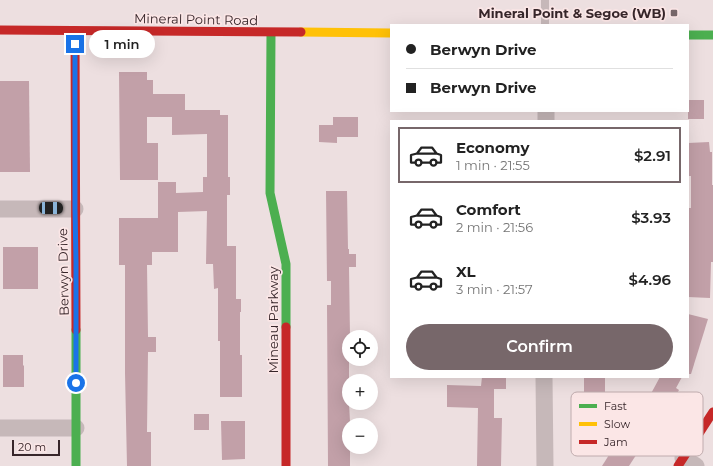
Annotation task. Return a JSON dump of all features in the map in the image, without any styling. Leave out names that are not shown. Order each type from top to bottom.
[{"type":"street","name":"Mineral Point Road","points":[[0,30],[390,34]]},
{"type":"street","name":"Berwyn Drive","points":[[75,30],[76,466]]},
{"type":"street","name":"Mineau Parkway","points":[[271,33],[270,193],[286,264],[286,466]]},
{"type":"street","points":[[689,35],[713,35]]},
{"type":"street","points":[[0,209],[75,209]]},
{"type":"street","points":[[544,378],[545,466]]},
{"type":"street","points":[[703,431],[713,412]]},
{"type":"street","points":[[0,428],[76,428]]},
{"type":"lane","points":[[545,0],[545,24]]},
{"type":"building","points":[[119,72],[147,72],[147,80],[153,80],[153,94],[185,94],[185,110],[220,110],[220,115],[228,115],[228,177],[230,177],[230,195],[227,195],[227,246],[236,246],[236,299],[241,299],[240,355],[242,355],[242,397],[220,397],[218,288],[214,289],[213,264],[206,264],[207,211],[178,212],[178,252],[152,252],[152,265],[147,265],[148,337],[156,337],[156,352],[148,352],[147,432],[151,432],[151,466],[127,466],[125,265],[119,265],[119,218],[158,218],[158,182],[176,182],[176,193],[203,192],[203,177],[207,177],[207,134],[172,135],[172,117],[147,117],[147,143],[158,143],[158,180],[120,180]]},
{"type":"building","points":[[0,81],[29,81],[30,172],[0,172]]},
{"type":"building","points":[[689,100],[704,100],[704,119],[688,119]]},
{"type":"building","points":[[333,117],[358,117],[358,137],[337,137],[337,143],[319,142],[319,125],[333,125]]},
{"type":"building","points":[[709,142],[710,152],[712,152],[713,262],[711,262],[710,298],[689,297],[689,208],[691,208],[691,176],[689,176],[689,143]]},
{"type":"building","points":[[326,191],[347,191],[348,249],[349,254],[356,254],[356,267],[349,267],[350,330],[342,330],[342,366],[349,366],[349,374],[342,374],[342,410],[349,410],[350,418],[342,418],[342,454],[350,454],[350,466],[328,466],[327,305],[331,305],[331,281],[327,281]]},
{"type":"building","points":[[3,247],[38,247],[38,289],[3,289]]},
{"type":"building","points":[[689,314],[708,319],[691,374],[689,374]]},
{"type":"building","points":[[3,355],[23,355],[24,387],[3,387]]},
{"type":"building","points":[[482,378],[506,378],[506,389],[494,389],[494,418],[502,418],[501,466],[477,466],[478,408],[447,407],[447,385],[481,386]]},
{"type":"building","points":[[584,378],[605,378],[605,392],[584,392]]},
{"type":"building","points":[[659,378],[681,378],[676,388],[679,390],[678,392],[652,392]]},
{"type":"building","points":[[194,414],[209,414],[209,430],[194,430]]},
{"type":"building","points":[[221,421],[245,421],[245,459],[222,460]]},
{"type":"building","points":[[608,456],[635,456],[629,466],[602,466]]},
{"type":"traffic: fast","points":[[271,33],[270,193],[286,264],[286,327]]},
{"type":"traffic: fast","points":[[689,35],[713,35]]},
{"type":"traffic: fast","points":[[76,330],[76,466]]},
{"type":"traffic: slow","points":[[301,32],[390,33]]},
{"type":"traffic: jam","points":[[0,30],[301,32]]},
{"type":"traffic: jam","points":[[75,31],[76,330]]},
{"type":"traffic: jam","points":[[286,327],[286,466]]},
{"type":"traffic: jam","points":[[703,427],[713,412]]},
{"type":"traffic: jam","points":[[678,466],[684,456]]},
{"type":"place","name":"Mineral Point & Segoe (WB)","points":[[674,13]]},
{"type":"route","points":[[75,44],[76,383]]}]
